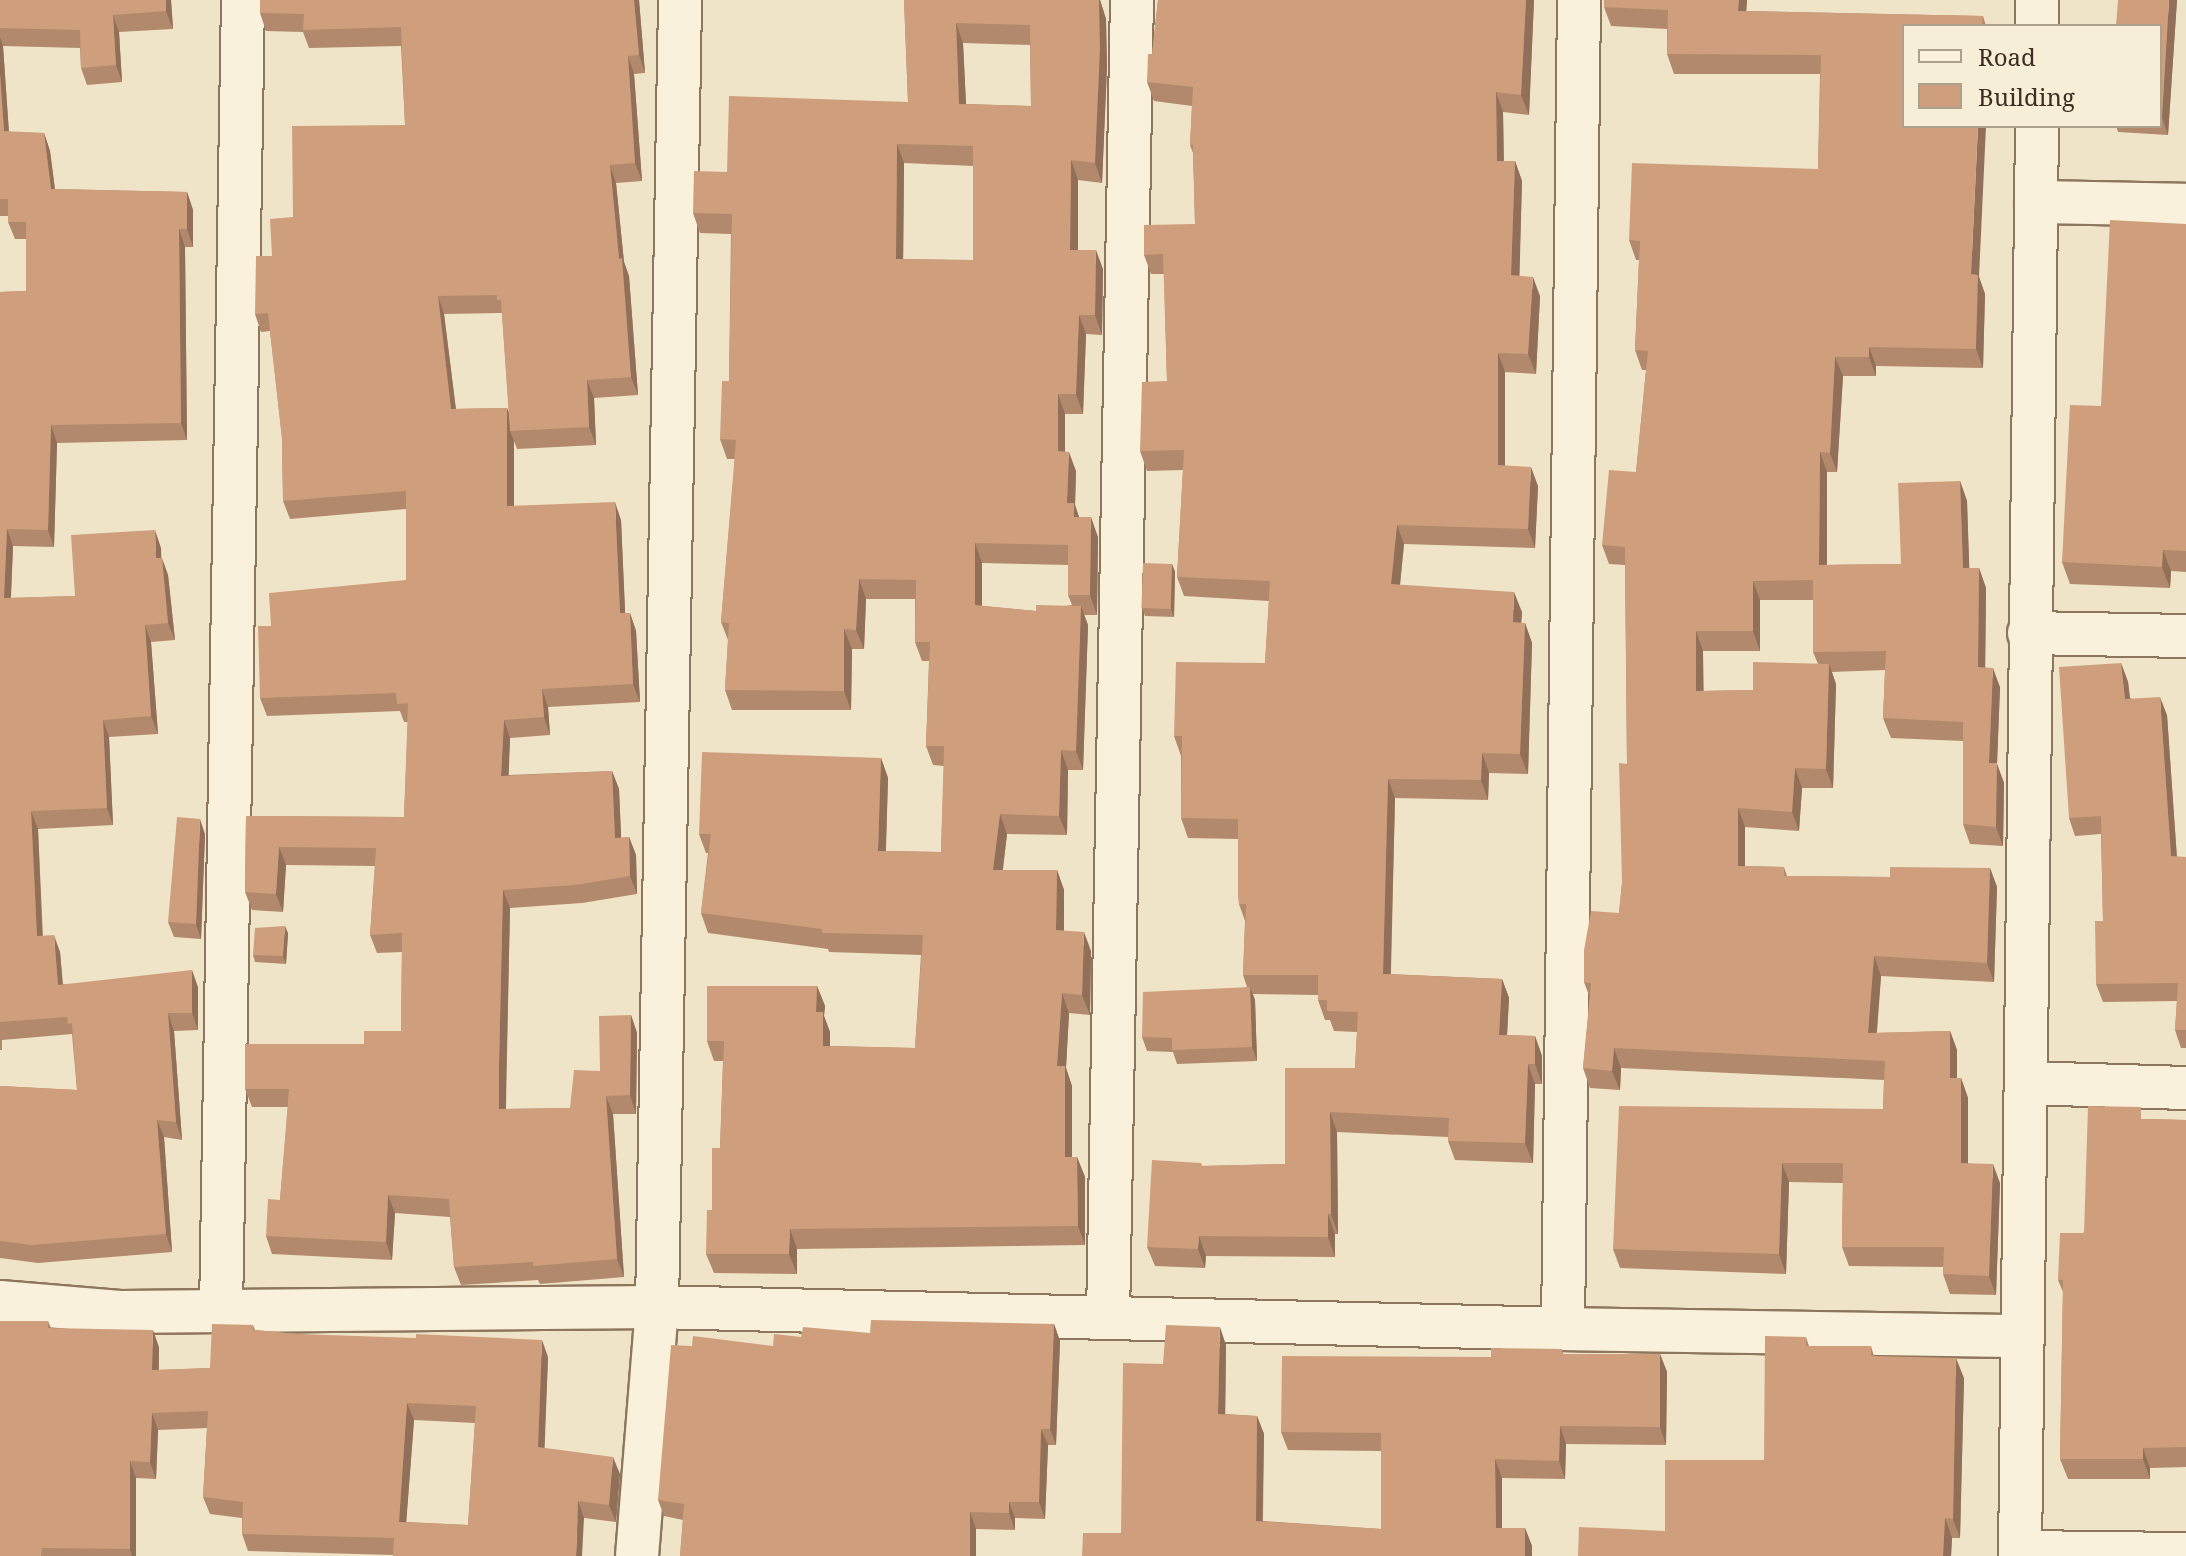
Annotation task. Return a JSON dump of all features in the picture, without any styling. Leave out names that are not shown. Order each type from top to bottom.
[{"type":"street","points":[[221,1312],[243,0]]},
{"type":"street","points":[[637,1556],[657,1307],[680,0]]},
{"type":"street","points":[[1108,1318],[1132,0]]},
{"type":"street","points":[[1563,1329],[1579,0]]},
{"type":"street","points":[[2037,0],[2037,24]]},
{"type":"street","points":[[2037,128],[2020,1554],[2186,1554]]},
{"type":"street","points":[[2036,202],[2186,205]]},
{"type":"street","points":[[2029,633],[2186,636]]},
{"type":"street","points":[[2026,1083],[2186,1088]]},
{"type":"street","points":[[0,1302],[120,1312],[657,1307],[1563,1329],[2021,1336]]},
{"type":"building","points":[[0,0],[166,0],[166,11],[113,15],[116,65],[81,68],[80,30],[0,28]]},
{"type":"building","points":[[260,0],[634,0],[639,55],[628,56],[635,163],[610,165],[619,259],[622,258],[631,377],[587,380],[589,427],[510,431],[501,300],[497,300],[497,295],[438,296],[451,409],[507,408],[507,506],[615,502],[620,613],[630,613],[633,684],[542,689],[544,717],[504,720],[501,776],[612,771],[615,838],[629,837],[630,876],[575,885],[503,890],[499,1109],[570,1108],[574,1070],[600,1071],[599,1016],[631,1015],[630,1095],[606,1096],[617,1259],[533,1266],[533,1262],[454,1267],[449,1199],[388,1195],[386,1242],[266,1236],[268,1199],[280,1200],[289,1089],[245,1089],[245,1044],[364,1044],[364,1031],[401,1031],[402,933],[370,935],[376,848],[279,847],[276,894],[245,892],[246,816],[404,817],[408,703],[397,704],[396,693],[260,698],[258,626],[271,626],[269,593],[406,580],[406,491],[283,501],[282,438],[268,313],[255,314],[256,256],[272,256],[270,219],[293,217],[292,126],[405,125],[401,27],[303,30],[304,14],[260,13]]},
{"type":"building","points":[[904,0],[1099,0],[1095,163],[1071,160],[1070,250],[1096,250],[1095,315],[1079,315],[1076,394],[1058,394],[1058,451],[1069,452],[1067,503],[1074,503],[1074,517],[1091,517],[1090,595],[1068,595],[1068,545],[975,543],[975,605],[1036,611],[1036,605],[1081,606],[1076,751],[1061,750],[1059,816],[1000,814],[993,870],[1057,870],[1056,930],[1084,932],[1082,995],[1062,993],[1057,1066],[1065,1066],[1065,1157],[1077,1157],[1078,1226],[790,1229],[789,1254],[706,1254],[707,1210],[712,1210],[712,1148],[720,1148],[724,1041],[707,1041],[707,986],[817,986],[816,1012],[823,1012],[823,1046],[915,1048],[923,935],[822,933],[822,929],[701,913],[711,834],[699,834],[702,752],[881,758],[878,851],[941,852],[944,746],[926,746],[930,642],[915,642],[916,580],[859,579],[856,630],[844,629],[844,691],[725,690],[729,623],[721,622],[736,440],[720,439],[722,381],[729,381],[732,214],[693,213],[694,171],[727,172],[729,96],[908,102]],"holes":[[[956,23],[1030,25],[1031,106],[959,104]],[[897,144],[973,146],[973,260],[896,259]]]},
{"type":"building","points":[[1158,0],[1526,0],[1521,95],[1496,92],[1497,161],[1515,161],[1511,275],[1533,277],[1528,354],[1498,353],[1498,465],[1531,467],[1528,529],[1397,525],[1391,584],[1514,592],[1513,622],[1525,623],[1520,754],[1482,753],[1481,780],[1388,779],[1383,974],[1502,979],[1499,1035],[1535,1036],[1535,1064],[1528,1064],[1525,1143],[1448,1141],[1449,1118],[1330,1112],[1331,1214],[1328,1214],[1328,1237],[1199,1236],[1198,1249],[1147,1247],[1152,1160],[1201,1163],[1201,1166],[1285,1164],[1285,1068],[1355,1068],[1358,1012],[1327,1011],[1327,1000],[1318,1000],[1318,975],[1243,975],[1246,904],[1239,904],[1238,897],[1238,819],[1181,818],[1182,736],[1174,736],[1176,662],[1265,663],[1270,581],[1177,577],[1184,450],[1140,451],[1142,382],[1167,381],[1163,254],[1144,255],[1144,225],[1195,224],[1193,145],[1190,145],[1193,87],[1147,82],[1148,54],[1152,54]]},
{"type":"building","points":[[1604,0],[1739,0],[1738,11],[1983,16],[1982,24],[1902,24],[1902,128],[1978,128],[1971,274],[1978,275],[1976,349],[1869,347],[1869,357],[1835,357],[1830,453],[1820,452],[1819,565],[1901,564],[1898,483],[1960,481],[1963,568],[1979,568],[1978,667],[1993,668],[1989,763],[1997,763],[1996,827],[1963,824],[1963,722],[1883,718],[1886,651],[1813,652],[1813,580],[1753,581],[1753,631],[1696,631],[1696,691],[1753,690],[1753,662],[1829,664],[1826,769],[1795,768],[1792,812],[1738,808],[1738,866],[1784,867],[1784,876],[1890,877],[1890,867],[1990,868],[1987,963],[1874,956],[1868,1033],[1950,1031],[1950,1078],[1961,1078],[1961,1163],[1993,1164],[1989,1276],[1943,1274],[1944,1247],[1842,1247],[1843,1163],[1782,1163],[1779,1254],[1613,1249],[1619,1106],[1883,1109],[1885,1061],[1614,1048],[1612,1071],[1583,1068],[1591,983],[1584,982],[1584,950],[1591,911],[1619,913],[1622,883],[1619,763],[1627,764],[1625,547],[1602,545],[1609,470],[1636,472],[1648,351],[1635,350],[1640,241],[1629,240],[1632,163],[1818,169],[1821,55],[1667,54],[1668,10],[1604,7]]},
{"type":"building","points":[[2118,0],[2169,0],[2162,117],[2162,24],[2116,24]]},
{"type":"building","points":[[0,74],[4,131],[44,133],[51,189],[187,192],[187,229],[179,229],[181,423],[51,425],[48,530],[7,529],[4,598],[75,596],[71,535],[155,530],[156,558],[162,558],[168,623],[145,625],[151,716],[103,720],[107,808],[31,811],[37,936],[54,935],[58,985],[192,970],[192,1013],[168,1013],[176,1122],[157,1120],[166,1234],[32,1245],[0,1241],[0,1086],[77,1090],[72,1023],[68,1024],[67,1017],[0,1022],[0,292],[26,291],[26,222],[8,222],[8,199],[0,199]]},
{"type":"building","points":[[2110,220],[2186,224],[2186,551],[2163,550],[2162,567],[2062,562],[2070,405],[2101,406]]},
{"type":"building","points":[[1143,563],[1172,564],[1170,609],[1141,608]]},
{"type":"building","points":[[2121,663],[2125,699],[2160,697],[2171,856],[2186,857],[2186,1030],[2175,1030],[2178,983],[2096,984],[2095,921],[2103,921],[2101,816],[2069,818],[2059,667]]},
{"type":"building","points":[[177,817],[200,819],[196,924],[168,922]]},
{"type":"building","points":[[285,926],[283,956],[253,955],[255,928]]},
{"type":"building","points":[[1250,987],[1252,1047],[1172,1050],[1172,1038],[1142,1037],[1143,992]]},
{"type":"building","points":[[2088,1106],[2141,1107],[2141,1119],[2186,1120],[2186,1447],[2143,1448],[2143,1459],[2060,1459],[2063,1280],[2058,1280],[2060,1233],[2084,1233]]},
{"type":"building","points":[[871,1320],[1054,1324],[1050,1429],[1041,1429],[1039,1502],[1009,1502],[1009,1513],[970,1512],[970,1556],[680,1556],[684,1504],[658,1500],[671,1345],[692,1346],[693,1336],[773,1346],[774,1334],[801,1337],[803,1327],[870,1333]]},
{"type":"building","points":[[0,1321],[48,1321],[48,1328],[153,1330],[152,1370],[210,1368],[212,1324],[253,1325],[253,1330],[298,1334],[416,1338],[416,1334],[542,1340],[538,1447],[613,1457],[609,1505],[578,1501],[576,1556],[393,1556],[394,1538],[242,1534],[243,1502],[203,1497],[208,1411],[152,1413],[150,1462],[130,1461],[130,1549],[42,1548],[41,1556],[0,1556]],"holes":[[[407,1403],[476,1406],[468,1525],[399,1522]]]},
{"type":"building","points":[[1166,1325],[1220,1327],[1218,1414],[1257,1416],[1256,1521],[1381,1529],[1381,1433],[1281,1432],[1282,1356],[1491,1357],[1491,1348],[1562,1349],[1562,1354],[1660,1354],[1660,1427],[1560,1426],[1559,1461],[1495,1459],[1496,1528],[1525,1528],[1525,1556],[1082,1556],[1083,1533],[1121,1533],[1123,1363],[1163,1364]]},
{"type":"building","points":[[1765,1336],[1806,1337],[1806,1346],[1871,1346],[1871,1356],[1956,1358],[1953,1519],[1945,1518],[1943,1556],[1578,1556],[1579,1527],[1665,1531],[1665,1460],[1764,1460]]}]
